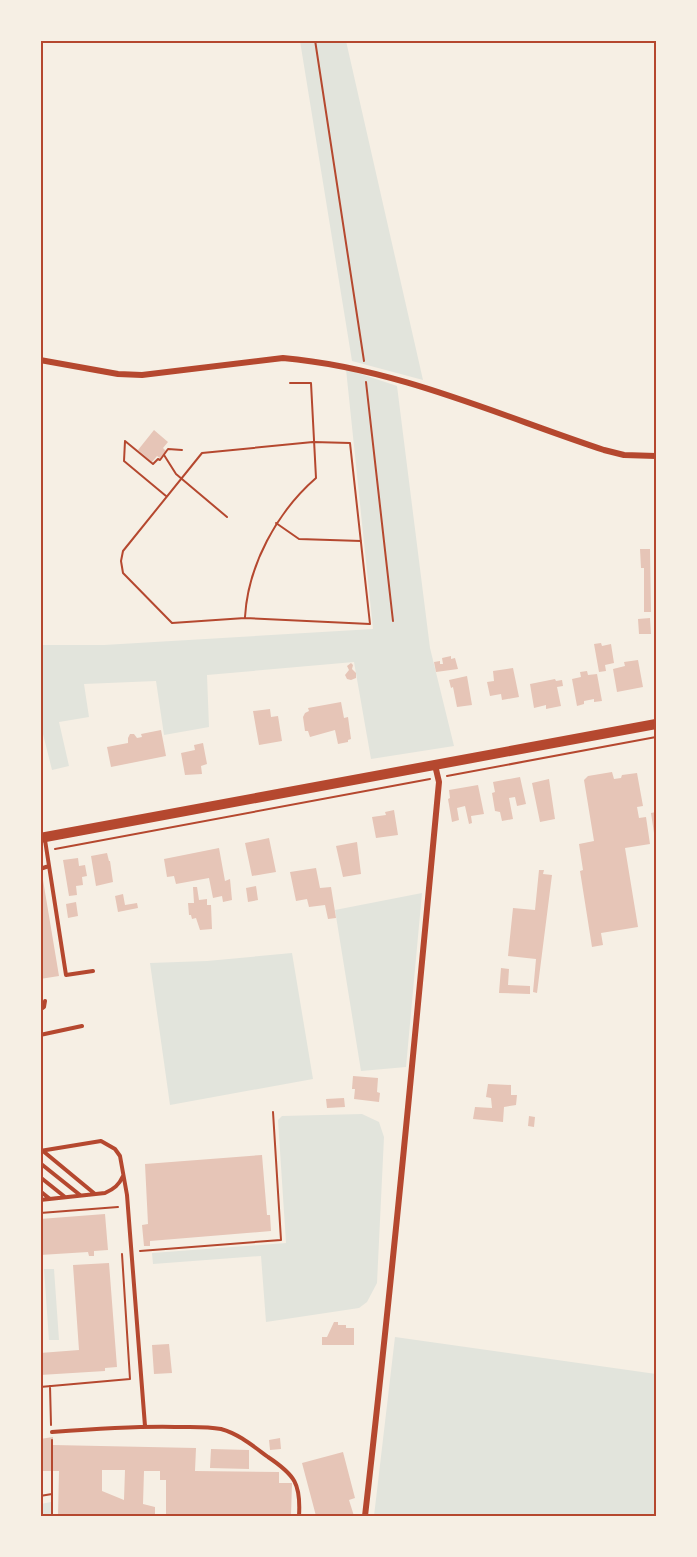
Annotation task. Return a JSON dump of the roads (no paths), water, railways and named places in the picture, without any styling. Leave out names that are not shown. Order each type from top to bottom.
[{"type":"main road","points":[[43,837],[657,724]]},
{"type":"street","points":[[40,360],[118,374],[142,375],[284,358],[365,371],[468,402],[604,450],[624,455],[657,456]]},
{"type":"street","points":[[365,1516],[408,1112],[438,778],[435,765]]},
{"type":"lane","points":[[43,837],[66,975],[93,971]]},
{"type":"lane","points":[[40,868],[49,866]]},
{"type":"lane","points":[[40,1010],[44,1007],[45,1001]]},
{"type":"lane","points":[[40,1035],[82,1026]]},
{"type":"lane","points":[[42,1151],[101,1141],[116,1149],[120,1156],[124,1175],[145,1426]]},
{"type":"lane","points":[[42,1151],[95,1194]]},
{"type":"lane","points":[[40,1163],[80,1196]]},
{"type":"lane","points":[[40,1200],[113,1190],[124,1175]]},
{"type":"lane","points":[[40,1177],[66,1197]]},
{"type":"lane","points":[[40,1191],[51,1199]]},
{"type":"lane","points":[[52,1432],[145,1426],[205,1427],[234,1434],[280,1465],[293,1477],[300,1496],[299,1516]]}]
